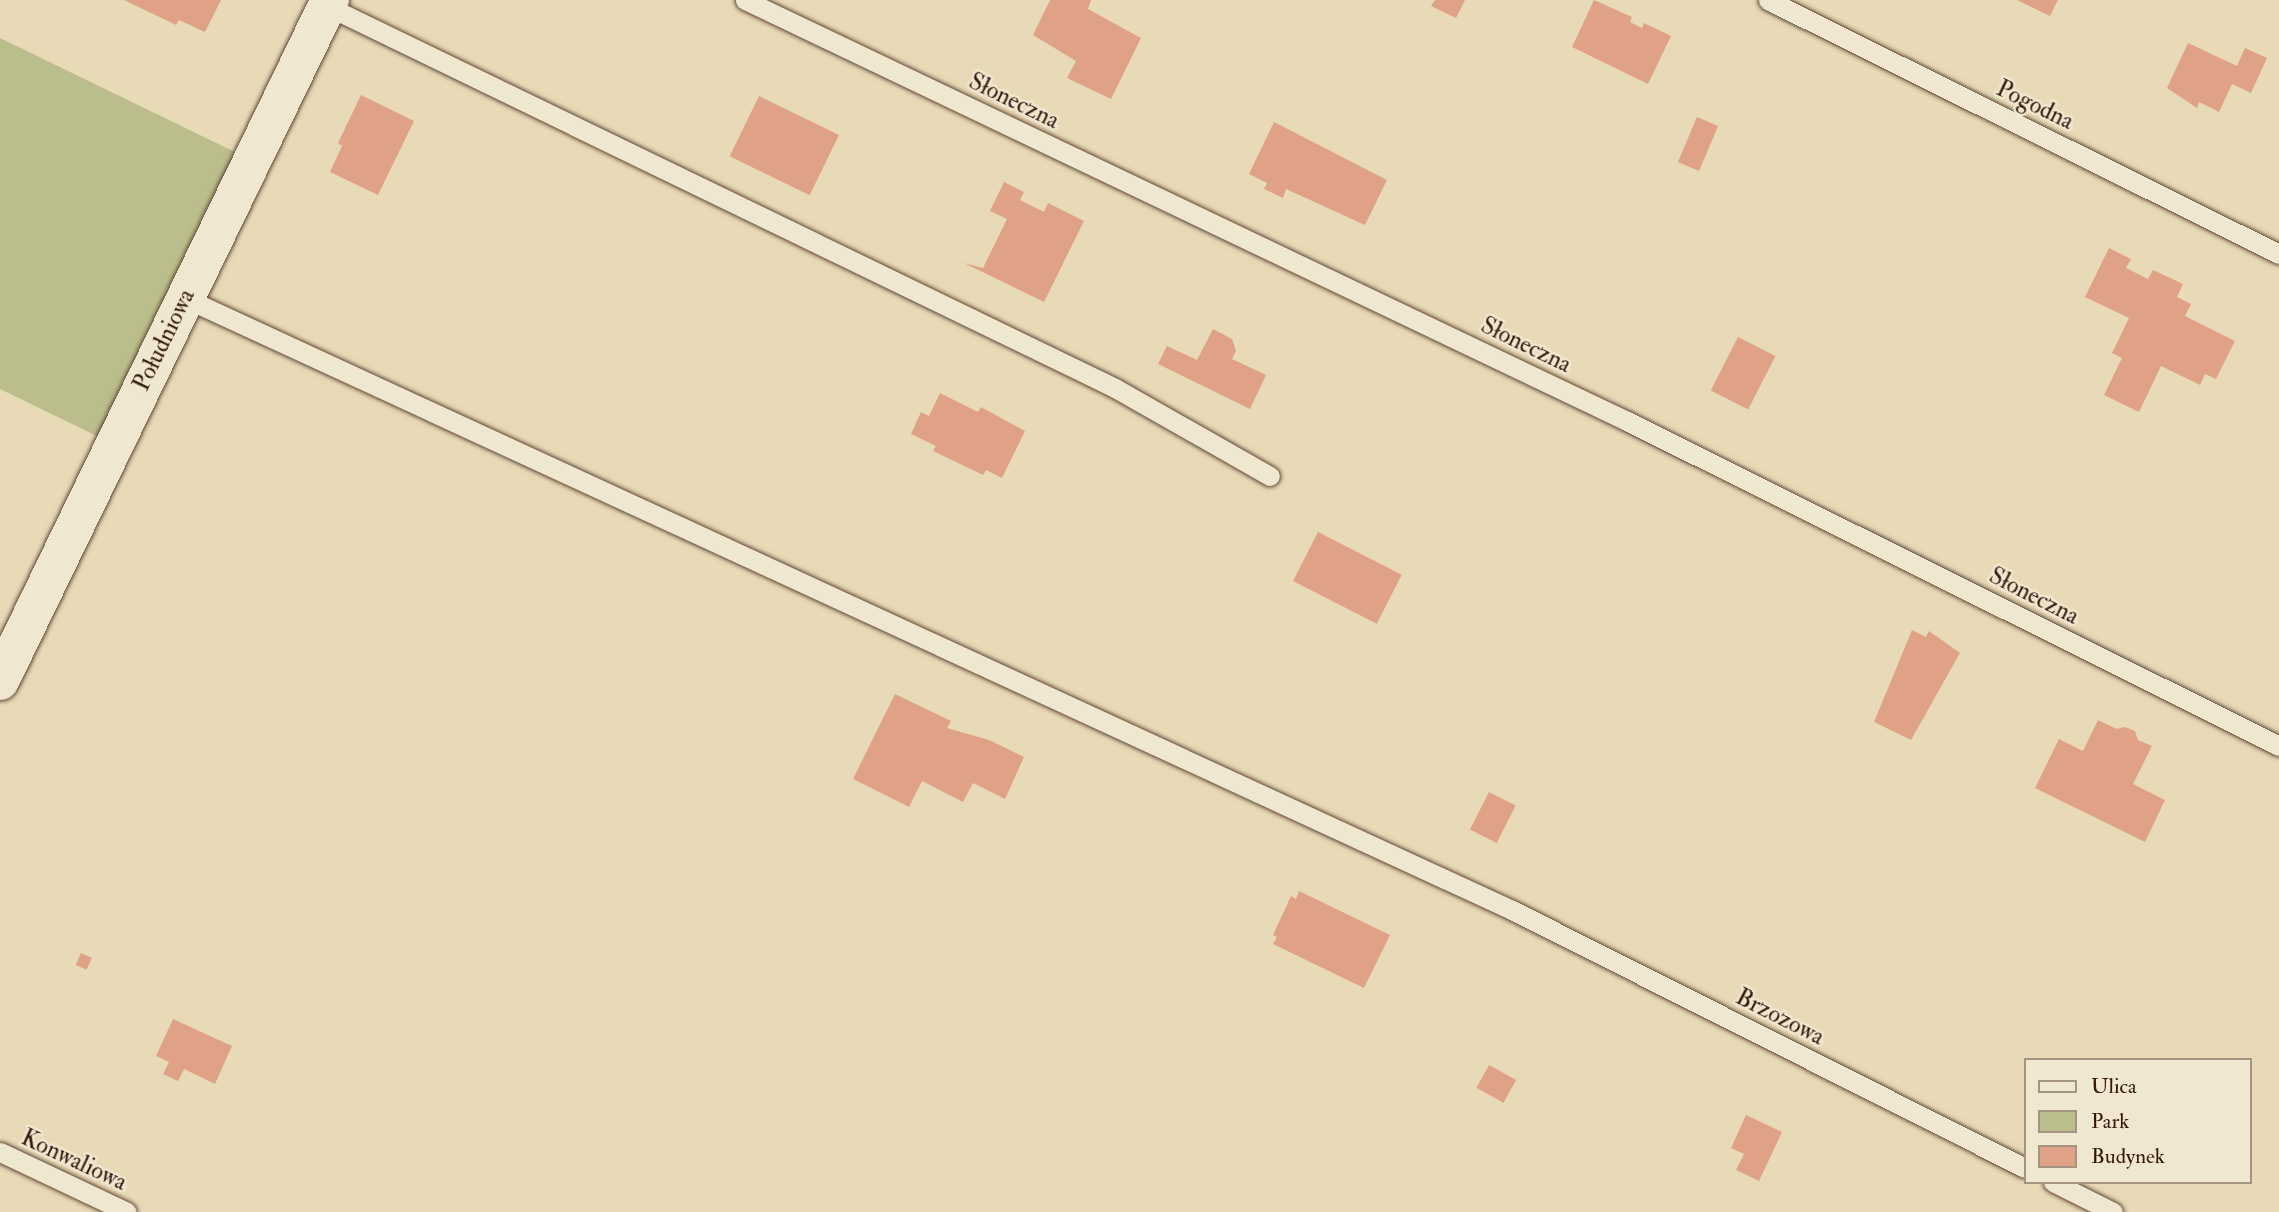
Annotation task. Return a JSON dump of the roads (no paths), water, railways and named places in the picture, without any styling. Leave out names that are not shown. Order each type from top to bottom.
[{"type":"street","name":"Południowa","points":[[0,681],[328,3]]},
{"type":"lane","name":"Słoneczna","points":[[745,0],[1627,421],[2279,746]]},
{"type":"lane","name":"Pogodna","points":[[1768,0],[2279,254]]},
{"type":"lane","points":[[328,3],[1115,388],[1270,476]]},
{"type":"lane","name":"Brzozowa","points":[[184,298],[1512,910],[2024,1167]]},
{"type":"lane","name":"Konwaliowa","points":[[0,1152],[127,1212]]},
{"type":"lane","points":[[2057,1184],[2113,1212]]}]
